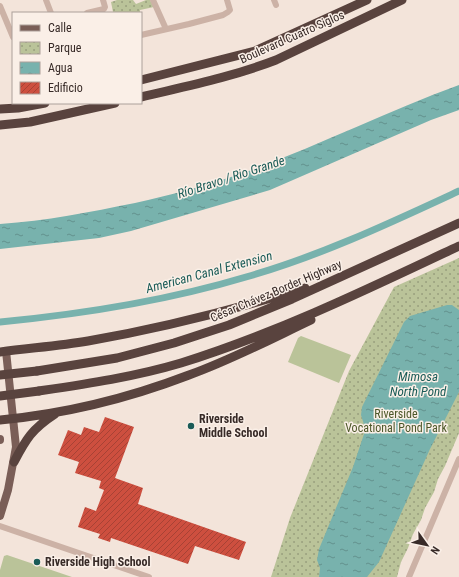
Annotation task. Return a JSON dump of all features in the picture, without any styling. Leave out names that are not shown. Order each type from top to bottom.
[{"type":"highway","name":"Boulevard Cuatro Siglos","points":[[142,80],[255,51],[366,0]]},
{"type":"highway","name":"Boulevard Cuatro Siglos","points":[[142,97],[230,76],[276,60],[402,0]]},
{"type":"highway","points":[[0,109],[18,108],[40,104]]},
{"type":"highway","points":[[0,124],[30,122],[111,104]]},
{"type":"highway","name":"César Chávez Border Highway","points":[[0,375],[37,371],[117,358],[174,343],[261,313],[459,223]]},
{"type":"highway","points":[[0,396],[130,376],[179,363],[250,340],[346,300],[459,246]]},
{"type":"highway","points":[[3,351],[87,341],[196,319],[241,307],[348,274]]},
{"type":"highway","points":[[0,420],[58,412],[118,398],[190,375],[248,351],[313,319],[346,300]]},
{"type":"highway","points":[[14,462],[24,441],[31,433],[41,423],[58,412]]},
{"type":"main road","points":[[0,516],[8,490],[16,447],[3,351]]},
{"type":"street","points":[[46,0],[51,12]]},
{"type":"street","points":[[90,12],[104,9],[105,7],[103,0]]},
{"type":"street","points":[[153,0],[166,29]]},
{"type":"street","points":[[142,35],[223,15],[229,11],[228,3]]},
{"type":"street","points":[[0,6],[12,35]]},
{"type":"street","points":[[409,577],[457,471],[459,459]]},
{"type":"street","points":[[0,526],[149,577]]},
{"type":"green space","points":[[117,0],[133,0],[136,4],[150,0],[154,7],[140,10],[140,12],[113,12],[111,2]]},
{"type":"green space","name":"Riverside Vocational Pond Park","points":[[459,258],[459,433],[438,479],[434,492],[413,534],[401,562],[397,577],[271,577],[290,518],[349,371],[394,287]]},
{"type":"green space","points":[[301,336],[351,355],[339,383],[288,362],[298,338]]},
{"type":"green space","points":[[7,555],[72,577],[0,577],[0,570],[4,556]]},
{"type":"water","name":"Río Bravo / Rio Grande","points":[[459,85],[459,110],[431,120],[270,190],[131,231],[99,238],[0,249],[0,224],[17,223],[101,210],[188,190],[268,164]]},
{"type":"water","name":"Mimosa North Pond","points":[[447,305],[452,305],[459,310],[459,392],[430,449],[379,562],[367,577],[319,577],[320,568],[317,560],[319,549],[353,467],[364,434],[365,428],[361,415],[362,407],[404,322],[410,316]]},
{"type":"building","points":[[105,417],[134,427],[115,478],[143,488],[138,504],[246,542],[239,560],[195,546],[188,564],[111,538],[110,542],[98,538],[100,534],[78,527],[85,507],[96,511],[104,490],[99,488],[101,481],[75,473],[79,462],[58,455],[68,430],[81,435],[84,427],[99,432]]},
{"type":"waterway","name":"American Canal Extension","points":[[0,322],[124,306],[185,293],[246,277],[274,269],[328,249],[381,227],[459,191]]},
{"type":"place","name":"Riverside Middle School","points":[[191,426]]},
{"type":"place","name":"Riverside High School","points":[[37,562]]}]
